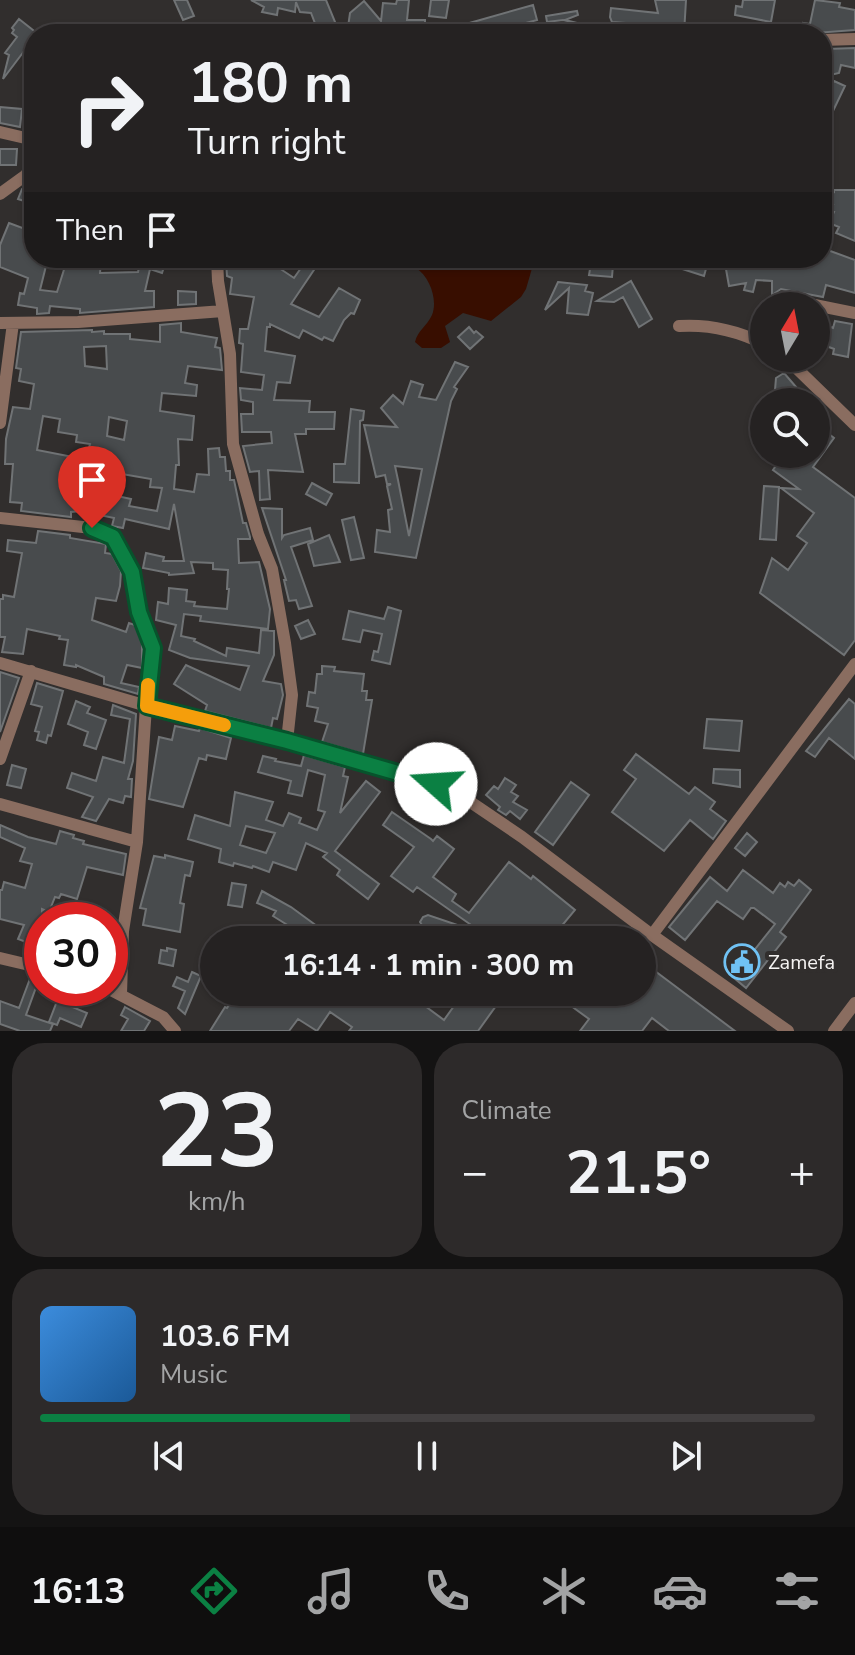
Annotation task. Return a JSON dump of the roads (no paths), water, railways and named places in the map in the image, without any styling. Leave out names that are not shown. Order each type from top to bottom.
[{"type":"street","points":[[832,40],[855,39]]},
{"type":"street","points":[[0,132],[24,138]]},
{"type":"street","points":[[0,194],[24,176]]},
{"type":"street","points":[[218,268],[230,354],[233,444],[258,534],[272,569],[285,643],[292,695],[287,741]]},
{"type":"street","points":[[830,308],[855,313]]},
{"type":"street","points":[[0,423],[7,323],[94,321],[223,311]]},
{"type":"street","points":[[679,326],[704,325],[750,338]]},
{"type":"street","points":[[800,372],[855,425]]},
{"type":"street","points":[[0,518],[92,528],[113,537],[132,572],[139,612],[153,648],[137,842],[128,902]]},
{"type":"street","points":[[0,663],[436,784],[466,799],[522,837],[640,926]]},
{"type":"street","points":[[656,930],[855,664]]},
{"type":"street","points":[[0,759],[31,671]]},
{"type":"street","points":[[0,804],[137,842]]},
{"type":"street","points":[[656,938],[788,1031]]},
{"type":"street","points":[[0,958],[24,964]]},
{"type":"street","points":[[128,998],[163,1017],[175,1031]]},
{"type":"street","points":[[834,1031],[855,1003]]},
{"type":"place","name":"Zamefa","points":[[742,962]]}]
